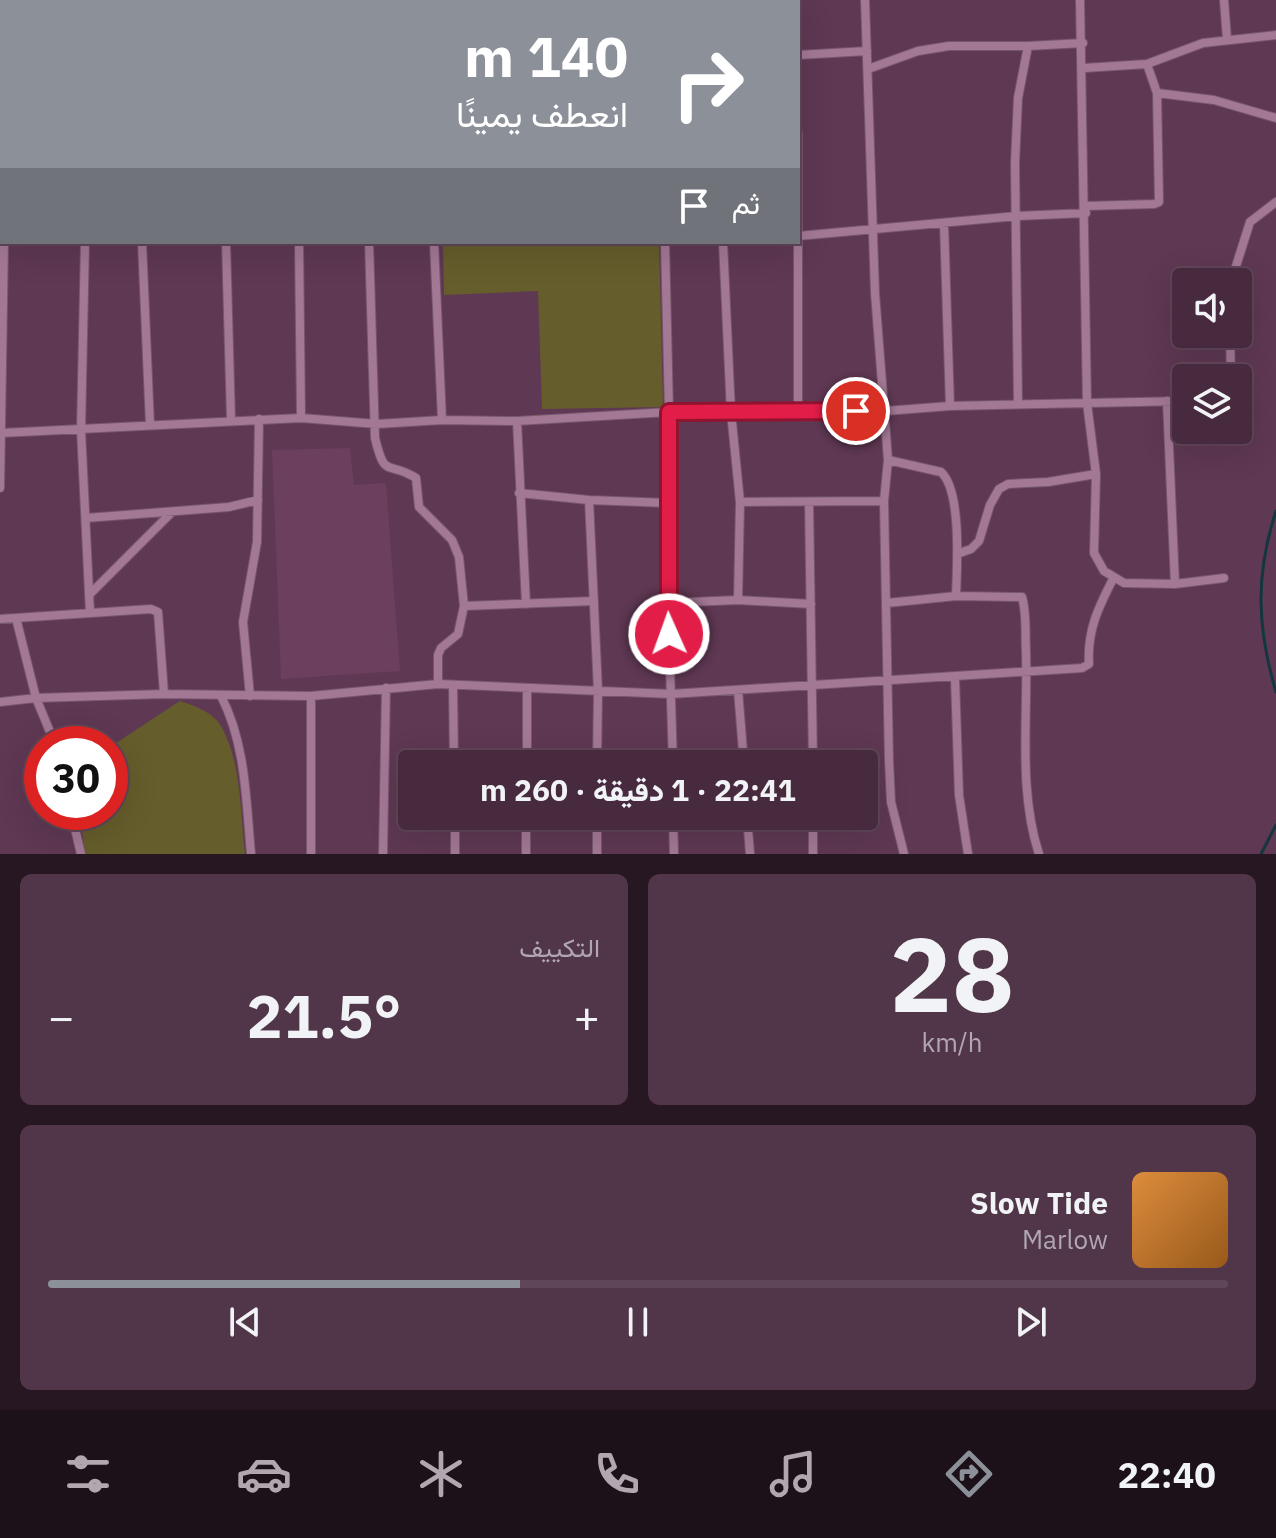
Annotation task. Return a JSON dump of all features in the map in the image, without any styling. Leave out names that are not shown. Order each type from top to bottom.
[{"type":"street","points":[[865,0],[875,293],[888,460],[884,501],[891,802],[904,854]]},
{"type":"street","points":[[1080,0],[1084,68],[1087,403],[1096,474],[1093,545],[1097,560],[1113,579],[1124,583],[1175,584],[1224,578]]},
{"type":"street","points":[[1224,0],[1227,39]]},
{"type":"street","points":[[1084,68],[1147,64],[1203,43],[1276,35]]},
{"type":"street","points":[[868,69],[918,51],[949,46],[1083,43]]},
{"type":"street","points":[[1018,404],[1015,163],[1018,98],[1028,46]]},
{"type":"street","points":[[800,55],[867,51]]},
{"type":"street","points":[[800,236],[1159,202],[1157,93],[1147,64]]},
{"type":"street","points":[[1157,93],[1214,100],[1276,118]]},
{"type":"street","points":[[0,127],[0,139]]},
{"type":"street","points":[[1235,268],[1250,222],[1276,202]]},
{"type":"street","points":[[944,223],[950,406]]},
{"type":"street","points":[[0,488],[4,244]]},
{"type":"street","points":[[85,244],[81,430],[90,613]]},
{"type":"street","points":[[142,244],[150,425]]},
{"type":"street","points":[[226,244],[231,420]]},
{"type":"street","points":[[299,244],[301,418]]},
{"type":"street","points":[[369,244],[377,424],[375,438],[381,462],[385,467],[416,478],[419,507],[446,532],[456,548],[464,606],[458,634],[441,648],[438,655],[438,684]]},
{"type":"street","points":[[434,244],[442,420]]},
{"type":"street","points":[[665,244],[669,412],[668,603],[673,750]]},
{"type":"street","points":[[723,244],[731,412],[740,502],[738,600]]},
{"type":"street","points":[[798,412],[799,244]]},
{"type":"street","points":[[1167,401],[1175,584]]},
{"type":"street","points":[[1,438],[259,419],[301,418],[377,424],[442,420],[517,421],[669,412],[885,411],[950,406],[1172,401]]},
{"type":"street","points":[[250,696],[243,622],[257,542],[259,419]]},
{"type":"street","points":[[517,421],[526,604]]},
{"type":"street","points":[[888,460],[941,472],[952,488],[957,554],[956,596]]},
{"type":"street","points":[[957,554],[971,549],[979,541],[990,505],[999,489],[1008,484],[1048,482],[1096,474]]},
{"type":"street","points":[[519,493],[668,503]]},
{"type":"street","points":[[86,518],[229,507],[258,500]]},
{"type":"street","points":[[589,500],[598,691],[597,750]]},
{"type":"street","points":[[740,502],[884,501]]},
{"type":"street","points":[[809,502],[813,750]]},
{"type":"street","points":[[89,595],[173,512]]},
{"type":"street","points":[[0,702],[164,694],[311,696],[438,684],[671,694],[1087,668],[1093,620],[1113,579]]},
{"type":"street","points":[[887,603],[956,596],[1022,597],[1025,737],[1035,853]]},
{"type":"street","points":[[668,603],[738,600],[811,604]]},
{"type":"street","points":[[464,606],[594,601]]},
{"type":"street","points":[[0,619],[151,609],[158,612],[164,694]]},
{"type":"street","points":[[16,618],[36,698],[48,726]]},
{"type":"street","points":[[955,678],[959,795],[968,854]]},
{"type":"street","points":[[453,685],[454,750]]},
{"type":"street","points":[[383,854],[386,688]]},
{"type":"street","points":[[527,689],[527,750]]},
{"type":"street","points":[[738,690],[743,750]]},
{"type":"street","points":[[221,696],[232,716],[242,761],[251,854]]},
{"type":"street","points":[[311,696],[311,854]]},
{"type":"street","points":[[75,830],[81,854]]},
{"type":"street","points":[[455,830],[455,854]]},
{"type":"street","points":[[526,830],[526,854]]},
{"type":"street","points":[[597,830],[597,854]]},
{"type":"street","points":[[673,830],[674,854]]},
{"type":"street","points":[[748,830],[750,854]]},
{"type":"street","points":[[813,830],[813,854]]},
{"type":"shaded area","points":[[443,244],[659,244],[663,407],[542,409],[538,291],[444,295]]},
{"type":"shaded area","points":[[350,448],[354,485],[386,483],[400,671],[281,679],[272,450]]},
{"type":"shaded area","points":[[180,701],[213,717],[228,740],[237,772],[245,854],[85,854],[82,830],[128,830],[128,735]]},
{"type":"waterway","points":[[1276,511],[1264,557],[1261,602],[1265,646],[1276,692]]},
{"type":"waterway","points":[[1261,854],[1276,825]]},
{"type":"route","points":[[669,634],[669,412],[856,411]]}]
